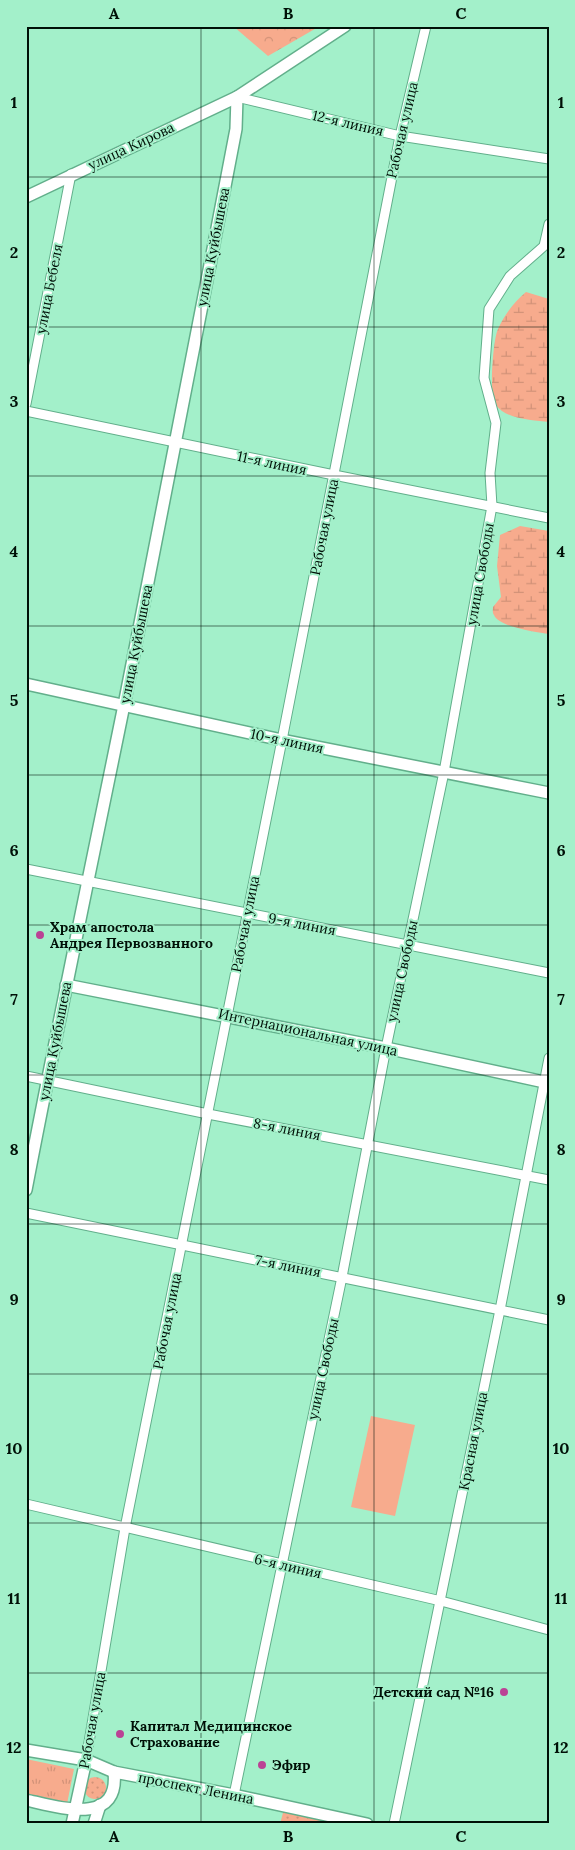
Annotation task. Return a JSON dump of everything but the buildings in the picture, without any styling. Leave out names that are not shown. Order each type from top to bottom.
[{"type":"street","name":"улица Кирова","points":[[26,197],[71,174],[237,97],[345,26]]},
{"type":"street","name":"Рабочая улица","points":[[72,1824],[86,1760],[125,1528],[400,136],[426,26]]},
{"type":"street","name":"12-я линия","points":[[237,97],[400,136],[549,159]]},
{"type":"street","name":"улица Куйбышева","points":[[26,1190],[176,443],[236,129],[237,97]]},
{"type":"street","name":"улица Бебеля","points":[[26,404],[71,174]]},
{"type":"street","name":"улица Свободы","points":[[234,1795],[283,1565],[342,1277],[386,1048],[444,772],[492,506],[490,474],[496,423],[484,378],[488,309],[510,276],[544,246],[549,224]]},
{"type":"street","name":"11-я линия","points":[[26,411],[334,476],[549,518]]},
{"type":"street","name":"10-я линия","points":[[26,684],[282,740],[549,793]]},
{"type":"street","name":"9-я линия","points":[[26,869],[549,973]]},
{"type":"street","name":"Интернациональная улица","points":[[66,985],[386,1048],[546,1083]]},
{"type":"street","name":"Красная улица","points":[[394,1824],[546,1083],[549,1058]]},
{"type":"street","name":"8-я линия","points":[[26,1076],[208,1114],[549,1180]]},
{"type":"street","name":"7-я линия","points":[[26,1213],[549,1320]]},
{"type":"street","name":"6-я линия","points":[[26,1504],[441,1601],[549,1630]]},
{"type":"street","name":"проспект Ленина","points":[[26,1750],[86,1760],[114,1772],[234,1795],[367,1824]]},
{"type":"street","points":[[26,1800],[75,1810],[88,1810],[100,1805],[111,1796],[115,1784],[114,1772]]},
{"type":"street","points":[[94,1824],[100,1805]]},
{"type":"green space","points":[[233,26],[320,26],[268,56]]},
{"type":"green space","points":[[526,292],[549,299],[549,422],[513,416],[500,409],[493,399],[492,367],[496,335],[507,313]]},
{"type":"green space","points":[[520,526],[549,531],[549,634],[510,626],[497,619],[493,613],[493,607],[501,597],[497,566],[500,535]]},
{"type":"green space","points":[[371,1416],[415,1425],[395,1516],[351,1507]]},
{"type":"green space","points":[[26,1759],[74,1769],[67,1804],[26,1796]]},
{"type":"green space","points":[[95,1777],[103,1780],[106,1788],[103,1796],[95,1799],[87,1796],[84,1788],[87,1780]]},
{"type":"green space","points":[[284,1809],[350,1824],[280,1824]]},
{"type":"place","name":"Храм апостола Андрея Первозванного","points":[[40,935]]},
{"type":"place","name":"Детский сад №16","points":[[504,1692]]},
{"type":"place","name":"Капитал Медицинское Страхование","points":[[120,1734]]},
{"type":"place","name":"Эфир","points":[[262,1765]]}]
